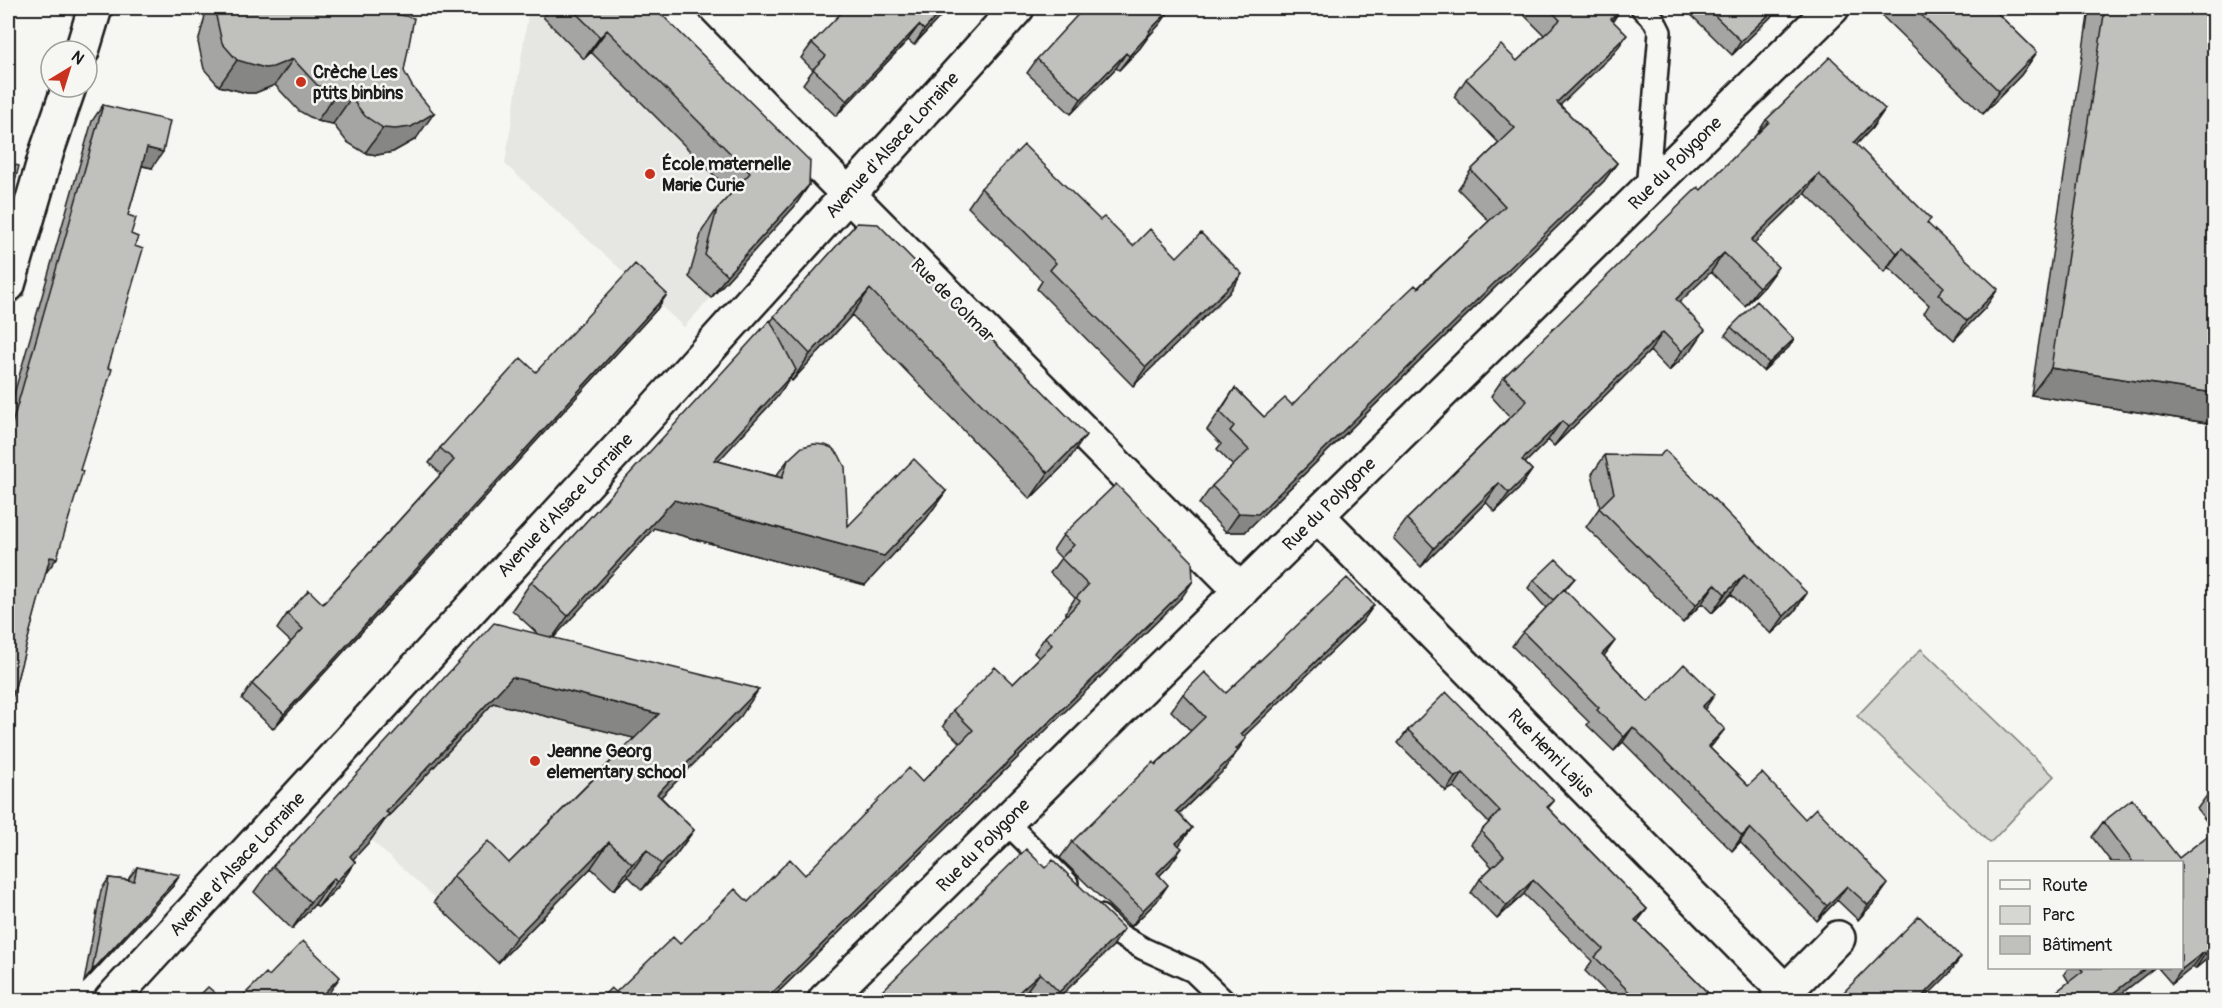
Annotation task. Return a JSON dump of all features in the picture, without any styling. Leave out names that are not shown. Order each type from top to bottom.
[{"type":"street","points":[[86,39],[95,8]]},
{"type":"street","name":"Rue de Colmar","points":[[667,8],[1241,591]]},
{"type":"street","name":"Avenue d'Alsace Lorraine","points":[[111,1000],[637,428],[1017,8]]},
{"type":"street","name":"Rue du Polygone","points":[[825,1000],[1832,8]]},
{"type":"street","points":[[8,285],[47,151],[65,99]]},
{"type":"street","name":"Rue Henri Lajus","points":[[1317,515],[1781,996],[1838,938]]},
{"type":"lane","points":[[1642,8],[1654,20],[1660,32],[1647,190]]},
{"type":"lane","points":[[1006,822],[1118,934],[1144,949],[1193,971],[1223,1000]]},
{"type":"shaded area","name":"École maternelle Marie Curie","points":[[529,8],[618,8],[794,184],[794,207],[684,327],[505,164]]},
{"type":"shaded area","name":"Jeanne Georg elementary school","points":[[476,649],[741,716],[501,957],[333,806]]},
{"type":"green space","points":[[1921,649],[2054,776],[1990,843],[1857,716]]},
{"type":"building","points":[[218,8],[369,8],[414,18],[404,71],[412,86],[434,113],[411,127],[383,128],[365,116],[351,98],[335,95],[317,85],[293,59],[265,68],[237,60],[222,43],[216,16]]},
{"type":"building","points":[[571,8],[655,8],[810,161],[809,185],[727,275],[705,255],[717,209],[750,173],[607,30],[600,37]]},
{"type":"building","points":[[846,8],[944,8],[924,30],[919,25],[847,101],[813,69],[826,56],[812,43]]},
{"type":"building","points":[[1084,8],[1168,8],[1170,10],[1129,56],[1126,53],[1081,99],[1037,59]]},
{"type":"building","points":[[1548,8],[1622,8],[1611,19],[1627,35],[1557,102],[1617,163],[1258,514],[1239,513],[1212,486],[1249,450],[1230,431],[1234,426],[1220,412],[1235,388],[1264,417],[1285,398],[1292,405],[1415,285],[1418,288],[1505,206],[1471,170],[1515,128],[1466,79],[1501,45],[1517,61],[1560,20]]},
{"type":"building","points":[[1707,8],[1776,8],[1741,41]]},
{"type":"building","points":[[1914,8],[1992,8],[2037,52],[1999,91]]},
{"type":"building","points":[[2105,8],[2214,8],[2214,393],[2051,368]]},
{"type":"building","points":[[1830,57],[1885,109],[1854,142],[1931,219],[1927,223],[1998,289],[1967,321],[1938,294],[1944,287],[1902,248],[1897,253],[1819,174],[1751,240],[1778,267],[1759,287],[1724,253],[1676,299],[1705,330],[1682,351],[1663,332],[1568,427],[1562,421],[1522,460],[1532,470],[1509,493],[1499,483],[1434,548],[1407,519],[1527,401],[1504,377],[1698,187],[1701,190],[1769,122],[1766,120]]},
{"type":"building","points":[[103,105],[170,121],[163,152],[147,148],[128,215],[136,218],[131,234],[138,237],[135,246],[143,249],[108,368],[112,369],[80,470],[83,471],[57,558],[50,557],[8,713],[8,438]]},
{"type":"building","points":[[1024,145],[1100,220],[1104,217],[1133,246],[1150,229],[1177,257],[1201,233],[1242,274],[1146,367],[1050,270],[1056,263],[981,188]]},
{"type":"building","points":[[8,163],[19,166],[8,207]]},
{"type":"building","points":[[857,223],[878,224],[1086,435],[1048,473],[870,289],[810,354],[774,316]]},
{"type":"building","points":[[635,264],[667,294],[284,714],[252,684],[303,629],[287,614],[309,590],[323,604],[454,460],[440,448],[521,358],[536,372]]},
{"type":"building","points":[[1757,301],[1794,339],[1769,363],[1731,327]]},
{"type":"building","points":[[770,320],[796,370],[714,460],[782,478],[788,460],[802,447],[814,444],[832,448],[839,455],[845,467],[848,526],[914,459],[946,491],[884,556],[674,500],[568,616],[531,582]]},
{"type":"building","points":[[1665,450],[1807,593],[1784,616],[1744,575],[1725,594],[1715,584],[1696,605],[1599,508],[1614,493],[1605,455],[1660,456]]},
{"type":"building","points":[[1116,484],[1192,561],[1193,581],[765,1000],[599,1000],[611,988],[616,992],[673,937],[680,944],[735,889],[748,902],[790,859],[805,875],[909,768],[922,782],[973,730],[953,710],[995,667],[1013,684],[1052,645],[1045,637],[1080,601],[1076,598],[1088,585],[1061,558],[1074,545],[1063,535]]},
{"type":"building","points":[[1556,559],[1575,578],[1553,600],[1534,580]]},
{"type":"building","points":[[1347,578],[1374,605],[1241,734],[1246,738],[1236,749],[1238,751],[1176,811],[1192,828],[1176,843],[1182,848],[1157,873],[1168,885],[1143,910],[1072,842],[1153,762],[1156,765],[1205,717],[1183,694],[1205,672],[1226,693]]},
{"type":"building","points":[[1564,589],[1615,641],[1602,654],[1648,702],[1684,664],[1715,694],[1702,707],[1725,729],[1708,746],[1748,786],[1762,773],[1805,819],[1816,808],[1888,884],[1868,905],[1847,886],[1827,906],[1750,828],[1742,836],[1633,727],[1624,737],[1597,710],[1599,708],[1523,632]]},
{"type":"building","points":[[494,623],[759,689],[657,794],[694,830],[661,864],[647,850],[632,864],[609,842],[516,937],[453,876],[488,841],[509,863],[659,714],[512,677],[386,812],[389,814],[350,856],[355,862],[337,881],[334,878],[310,902],[273,866]]},
{"type":"building","points":[[1446,692],[1554,801],[1547,807],[1647,909],[1635,920],[1715,1000],[1637,1000],[1595,957],[1603,949],[1533,880],[1507,906],[1480,879],[1504,856],[1481,831],[1500,811],[1463,773],[1455,777],[1408,730]]},
{"type":"building","points":[[2214,789],[2214,802],[2208,794]]},
{"type":"building","points":[[2132,799],[2179,858],[2214,831],[2214,946],[2205,954],[2204,952],[2183,968],[2183,861],[2132,861],[2103,822]]},
{"type":"building","points":[[1026,849],[1045,868],[1053,860],[1124,929],[1059,992],[1040,973],[1010,1000],[873,1000]]},
{"type":"building","points":[[137,867],[180,875],[92,971],[109,878],[134,881]]},
{"type":"building","points":[[1919,916],[1961,957],[1919,1000],[1836,1000]]},
{"type":"building","points":[[303,941],[340,977],[318,999],[314,994],[307,1000],[248,1000],[243,996],[266,973],[269,976]]},
{"type":"building","points":[[2081,969],[2145,969],[2104,1000],[2063,1000],[2056,992],[2083,971]]},
{"type":"building","points":[[208,987],[223,1000],[195,1000]]},
{"type":"place","name":"Crèche Les ptits binbins","points":[[301,82]]},
{"type":"place","name":"École maternelle Marie Curie","points":[[650,174]]},
{"type":"place","name":"Jeanne Georg elementary school","points":[[535,761]]}]
